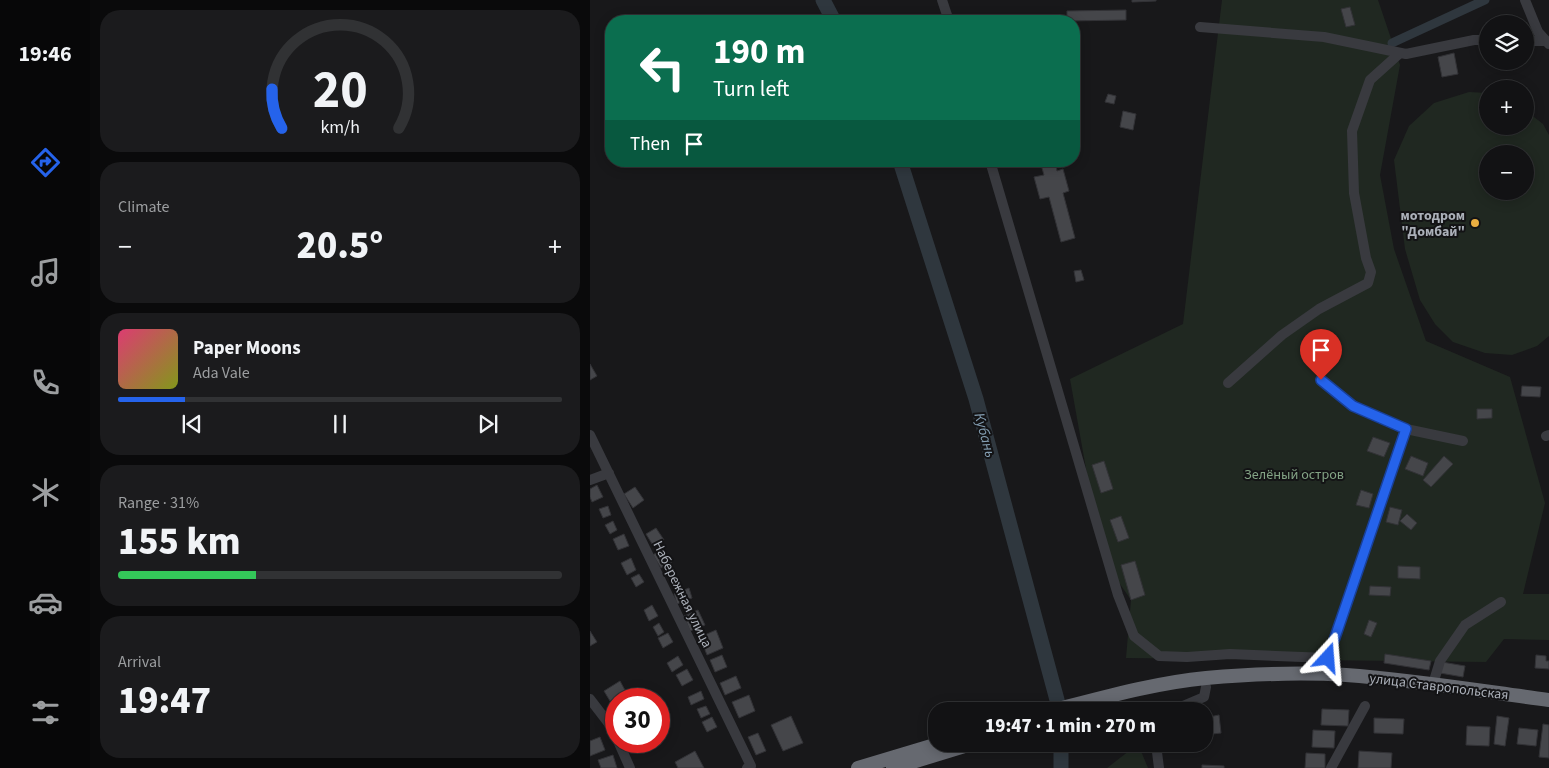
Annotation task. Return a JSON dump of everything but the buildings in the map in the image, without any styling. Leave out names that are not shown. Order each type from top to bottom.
[{"type":"highway","name":"улица Ставропольская","points":[[1150,691],[1204,678],[1242,675],[1328,674],[1432,684],[1549,700]]},
{"type":"highway","name":"улица Ставропольская","points":[[1150,691],[1206,686],[1329,683],[1393,688],[1549,708]]},
{"type":"highway","points":[[1096,702],[1150,691]]},
{"type":"highway","points":[[1114,702],[1150,691]]},
{"type":"highway","points":[[893,768],[928,749]]},
{"type":"highway","points":[[858,768],[932,752]]},
{"type":"street","points":[[942,0],[947,15]]},
{"type":"street","points":[[1525,0],[1538,32],[1548,42]]},
{"type":"street","points":[[1200,27],[1324,37],[1406,54],[1479,40]]},
{"type":"street","points":[[1534,41],[1548,42]]},
{"type":"street","points":[[1228,383],[1282,335],[1319,309],[1368,283],[1371,272],[1366,258],[1354,193],[1352,132],[1370,80],[1400,53]]},
{"type":"street","points":[[992,167],[1118,595],[1134,636],[1160,656],[1187,658],[1230,654],[1328,658]]},
{"type":"street","points":[[1321,380],[1353,406],[1406,429],[1463,441]]},
{"type":"street","points":[[1328,674],[1328,658],[1406,429]]},
{"type":"street","name":"Набережная улица","points":[[590,435],[749,767]]},
{"type":"street","points":[[590,480],[609,473]]},
{"type":"street","points":[[1432,684],[1440,661],[1465,625],[1502,602]]},
{"type":"street","points":[[1192,702],[1204,697],[1206,686]]},
{"type":"street","points":[[590,699],[605,719]]},
{"type":"street","points":[[1331,768],[1365,706]]},
{"type":"street","points":[[1157,752],[1159,768]]},
{"type":"street","points":[[623,753],[630,768]]},
{"type":"green space","name":"Зелёный остров","points":[[1222,0],[1378,0],[1400,65],[1380,175],[1394,249],[1426,341],[1510,377],[1545,503],[1523,594],[1549,594],[1549,640],[1504,639],[1486,662],[1126,658],[1131,600],[1102,558],[1070,379],[1183,324]]},
{"type":"green space","name":"мотодром \"Домбай\"","points":[[1469,92],[1479,93],[1479,135],[1534,135],[1534,117],[1543,124],[1549,135],[1549,336],[1537,346],[1512,355],[1485,353],[1453,342],[1435,324],[1420,300],[1405,249],[1394,160],[1409,126],[1434,103]]},
{"type":"green space","points":[[1128,752],[1141,752],[1148,768],[1107,768]]},
{"type":"waterway","name":"Кубань","points":[[823,0],[831,15]]},
{"type":"waterway","points":[[1392,43],[1485,0]]},
{"type":"waterway","name":"Кубань","points":[[902,167],[976,399],[1058,702]]},
{"type":"waterway","name":"Кубань","points":[[1061,752],[1061,768]]},
{"type":"place","name":"мотодром \"Домбай\"","points":[[1475,223]]},
{"type":"route","points":[[1321,380],[1353,406],[1406,429],[1328,658]]}]
